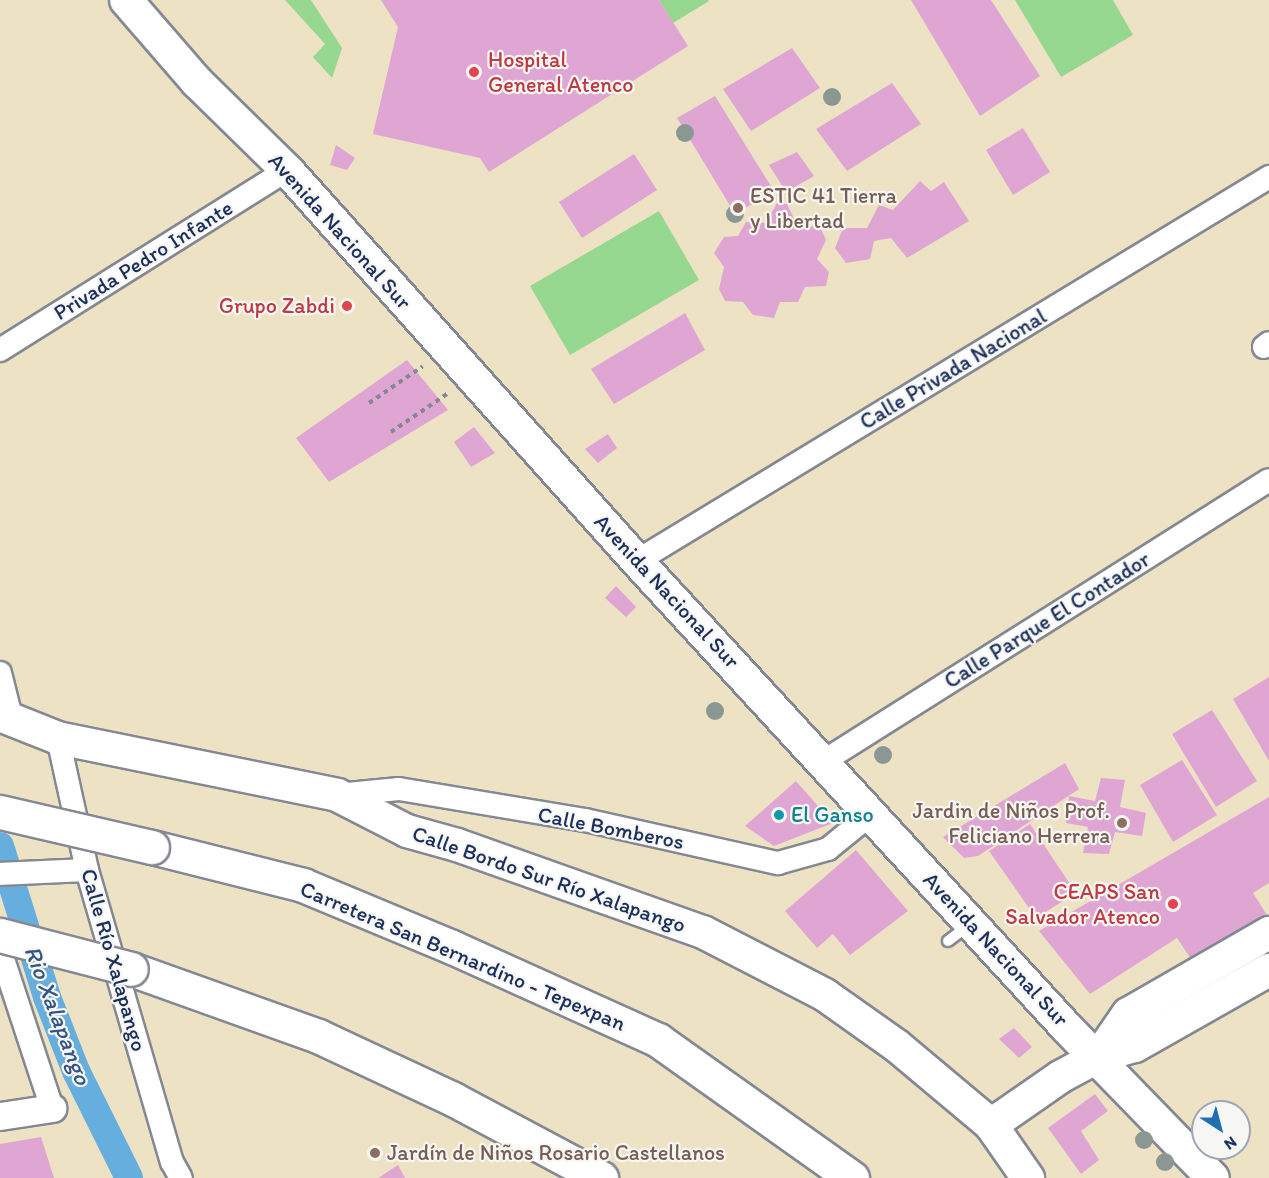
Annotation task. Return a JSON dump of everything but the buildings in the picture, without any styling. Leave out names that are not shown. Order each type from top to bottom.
[{"type":"highway","name":"Carretera San Bernardino - Tepexpan","points":[[0,812],[303,885],[452,947],[658,1040],[852,1178]]},
{"type":"highway","points":[[0,935],[131,969],[318,1036],[453,1099],[601,1178]]},
{"type":"main road","name":"Avenida Nacional Sur","points":[[126,0],[197,82],[287,170],[637,561],[824,761],[871,814],[960,932],[1099,1056],[1213,1178]]},
{"type":"main road","name":"Calle Bordo Sur Río Xalapango","points":[[6,716],[58,738],[337,795],[407,831],[457,845],[703,932],[825,996],[897,1046],[991,1125],[1028,1178]]},
{"type":"main road","points":[[1099,1056],[1128,1014],[1269,933]]},
{"type":"main road","points":[[991,1125],[1099,1056],[1135,1046],[1269,970]]},
{"type":"street","name":"Privada Pedro Infante","points":[[0,350],[287,170]]},
{"type":"street","name":"Calle Privada Nacional","points":[[637,561],[1269,177]]},
{"type":"street","name":"Calle Parque El Contador","points":[[824,761],[1269,480]]},
{"type":"street","points":[[0,673],[6,716]]},
{"type":"street","name":"Calle Río Xalapango","points":[[58,738],[87,870],[172,1162],[180,1178]]},
{"type":"street","name":"Calle Bomberos","points":[[337,795],[399,789],[585,820],[778,863],[828,849],[871,814]]},
{"type":"street","points":[[0,874],[87,870]]},
{"type":"street","points":[[0,950],[10,1001],[52,1108],[0,1116]]},
{"type":"path","points":[[369,403],[416,371],[445,346]]},
{"type":"path","points":[[391,432],[471,376]]},
{"type":"green space","points":[[285,0],[311,0],[342,48],[332,78],[313,57],[325,44]]},
{"type":"green space","points":[[659,0],[708,0],[709,1],[673,23]]},
{"type":"green space","points":[[1015,0],[1113,0],[1133,35],[1061,77]]},
{"type":"green space","points":[[659,211],[699,280],[570,355],[530,286]]},
{"type":"waterway","name":"Rio Xalapango","points":[[0,846],[47,997],[76,1071],[129,1178]]},
{"type":"place","name":"Hospital General Atenco","points":[[474,72]]},
{"type":"place","name":"ESTIC 41 Tierra y Libertad","points":[[738,208]]},
{"type":"place","name":"Grupo Zabdi","points":[[347,306]]},
{"type":"place","name":"El Ganso","points":[[779,815]]},
{"type":"place","name":"Jardin de Niños Prof. Feliciano Herrera","points":[[1122,823]]},
{"type":"place","name":"CEAPS San Salvador Atenco","points":[[1173,904]]},
{"type":"place","name":"Jardín de Niños Rosario Castellanos","points":[[375,1153]]}]
